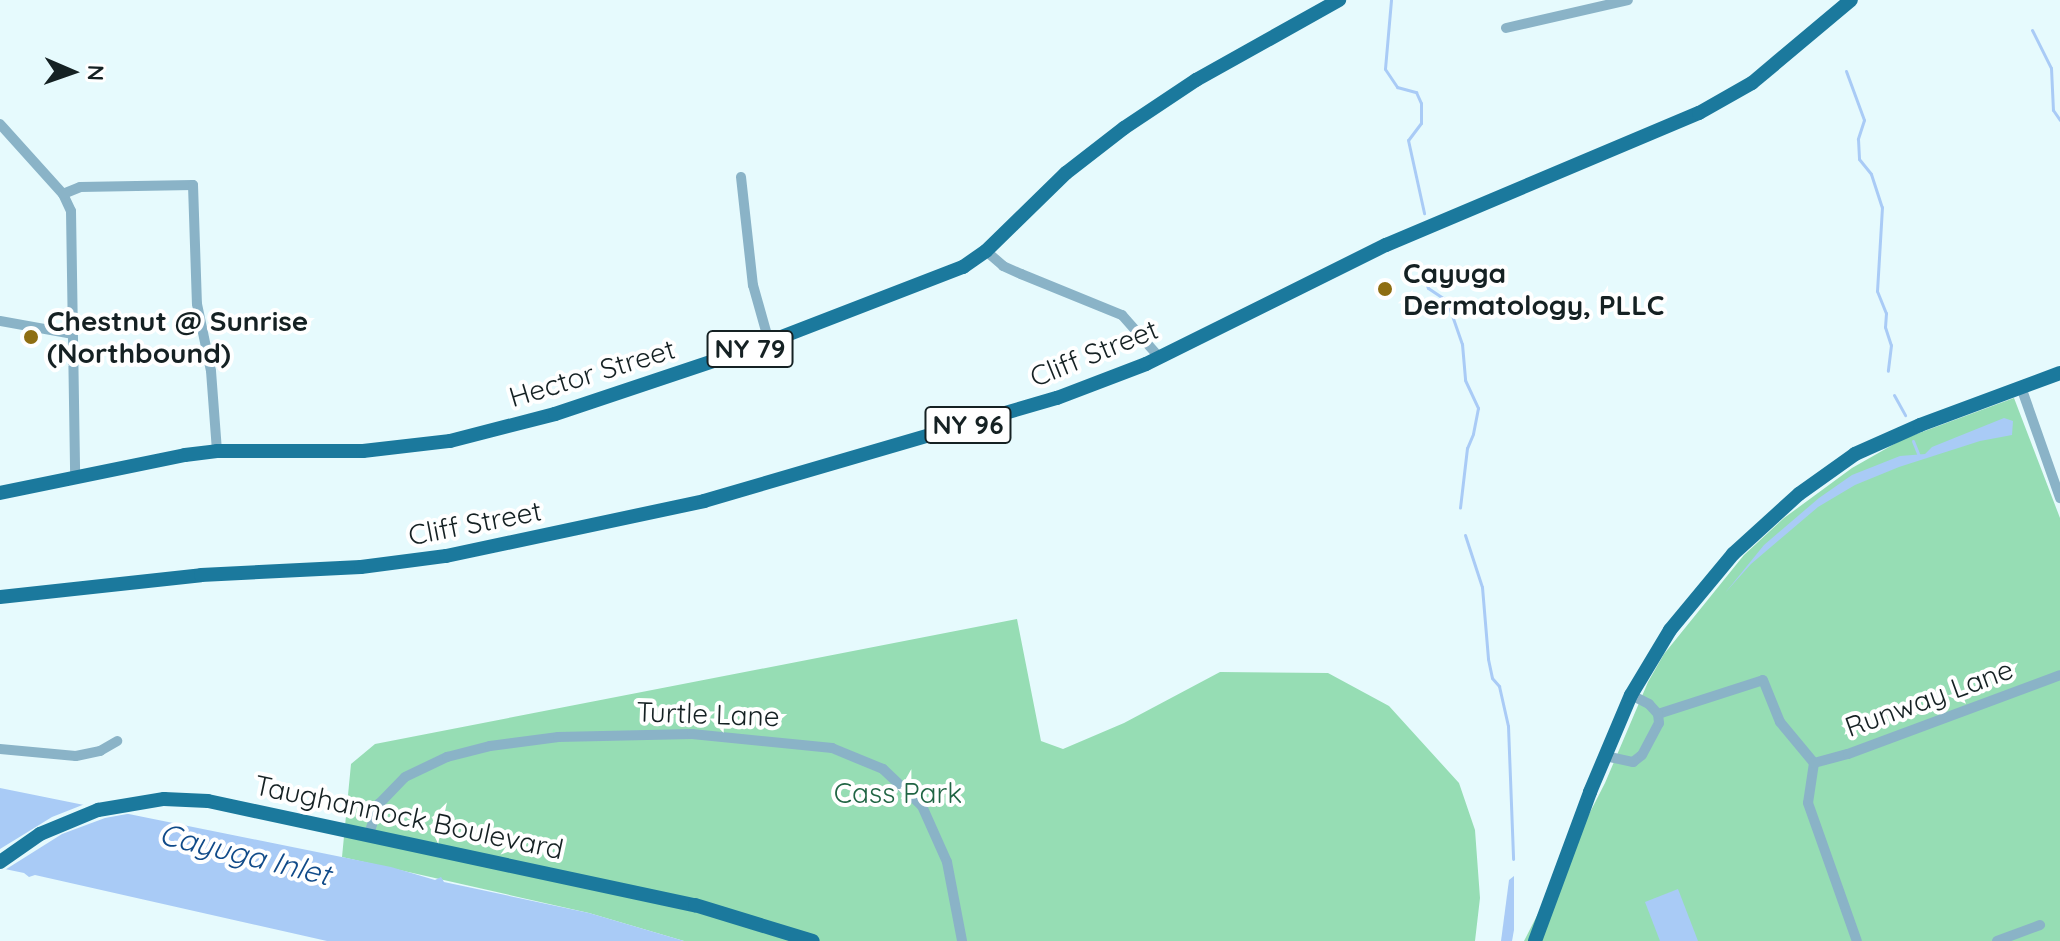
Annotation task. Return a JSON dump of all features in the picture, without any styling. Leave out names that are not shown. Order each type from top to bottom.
[{"type":"main road","name":"Hector Street","points":[[0,493],[75,476],[217,451],[363,451],[450,441],[555,414],[769,342],[963,267],[986,251],[1066,173],[1124,128],[1196,80],[1339,0]]},
{"type":"main road","name":"Cliff Street","points":[[0,597],[201,575],[402,563],[597,526],[881,451],[1078,391],[1159,357],[1379,248],[1710,108],[1752,83],[1851,0]]},
{"type":"main road","points":[[1535,941],[1631,695],[1653,656],[1702,588],[1763,524],[1799,494],[1877,443],[2060,373]]},
{"type":"main road","name":"Taughannock Boulevard","points":[[0,862],[40,834],[72,819],[113,806],[151,800],[208,801],[735,915],[813,941]]},
{"type":"street","points":[[1506,28],[1628,0]]},
{"type":"street","points":[[0,124],[63,194],[71,211],[75,476]]},
{"type":"street","points":[[741,177],[753,285],[769,342]]},
{"type":"street","points":[[63,194],[80,187],[193,185],[197,304],[211,371],[217,451]]},
{"type":"street","points":[[986,251],[1003,266],[1122,315],[1159,357]]},
{"type":"street","points":[[0,321],[72,334]]},
{"type":"street","points":[[2021,387],[2060,498]]},
{"type":"street","name":"Runway Lane","points":[[1814,763],[1848,754],[2060,675]]},
{"type":"street","points":[[1658,714],[1763,680],[1780,722],[1814,763],[1808,803],[1857,941]]},
{"type":"street","points":[[1605,756],[1633,762],[1642,755],[1659,723],[1658,714],[1649,704],[1631,695]]},
{"type":"street","name":"Turtle Lane","points":[[369,834],[379,804],[405,777],[447,757],[490,746],[558,737],[692,734],[820,745],[876,764],[902,784],[922,806],[947,862],[962,941]]},
{"type":"street","points":[[0,749],[76,756],[100,751],[117,741]]},
{"type":"street","points":[[1997,941],[2040,925]]},
{"type":"green space","points":[[2014,398],[2060,518],[2060,941],[1524,941],[1605,783],[1648,682],[1664,654],[1744,555],[1784,518],[1852,468],[1903,439]]},
{"type":"green space","name":"Cass Park","points":[[1017,619],[1041,741],[1063,749],[1124,723],[1220,672],[1328,673],[1389,706],[1459,783],[1475,830],[1480,898],[1475,941],[684,941],[589,913],[342,857],[351,764],[375,744]]},
{"type":"water","points":[[2004,418],[2013,421],[2012,435],[1980,441],[1899,467],[1855,485],[1818,507],[1751,564],[1725,593],[1764,545],[1819,498],[1852,475],[1900,456],[1925,454],[1932,447]]},
{"type":"water","name":"Cayuga Inlet","points":[[0,788],[391,867],[435,880],[441,877],[444,882],[589,913],[684,941],[327,941],[35,875],[29,877],[0,868]]},
{"type":"water","points":[[1514,876],[1512,941],[1501,941],[1509,880]]},
{"type":"water","points":[[1678,889],[1698,941],[1660,941],[1645,902]]},
{"type":"pier","points":[[90,802],[138,812],[105,818],[62,834],[0,873],[0,849],[52,817]]},
{"type":"waterway","points":[[1391,0],[1385,69],[1397,87],[1416,92],[1421,103],[1421,123],[1408,140],[1424,213]]},
{"type":"waterway","points":[[2032,30],[2051,68],[2053,110],[2060,120]]},
{"type":"waterway","points":[[1846,71],[1864,120],[1858,139],[1859,159],[1871,174],[1882,207],[1877,291],[1886,313],[1885,327],[1891,345],[1888,371]]},
{"type":"waterway","points":[[1421,269],[1428,288],[1447,301],[1462,344],[1465,380],[1478,408],[1467,448],[1460,508]]},
{"type":"waterway","points":[[1894,395],[1905,415]]},
{"type":"waterway","points":[[1913,441],[1919,456]]},
{"type":"waterway","points":[[1465,535],[1482,587],[1488,659],[1492,678],[1499,686],[1508,726],[1513,859]]},
{"type":"place","name":"Cayuga Dermatology, PLLC","points":[[1385,289]]},
{"type":"place","name":"Chestnut @ Sunrise (Northbound)","points":[[31,337]]}]
